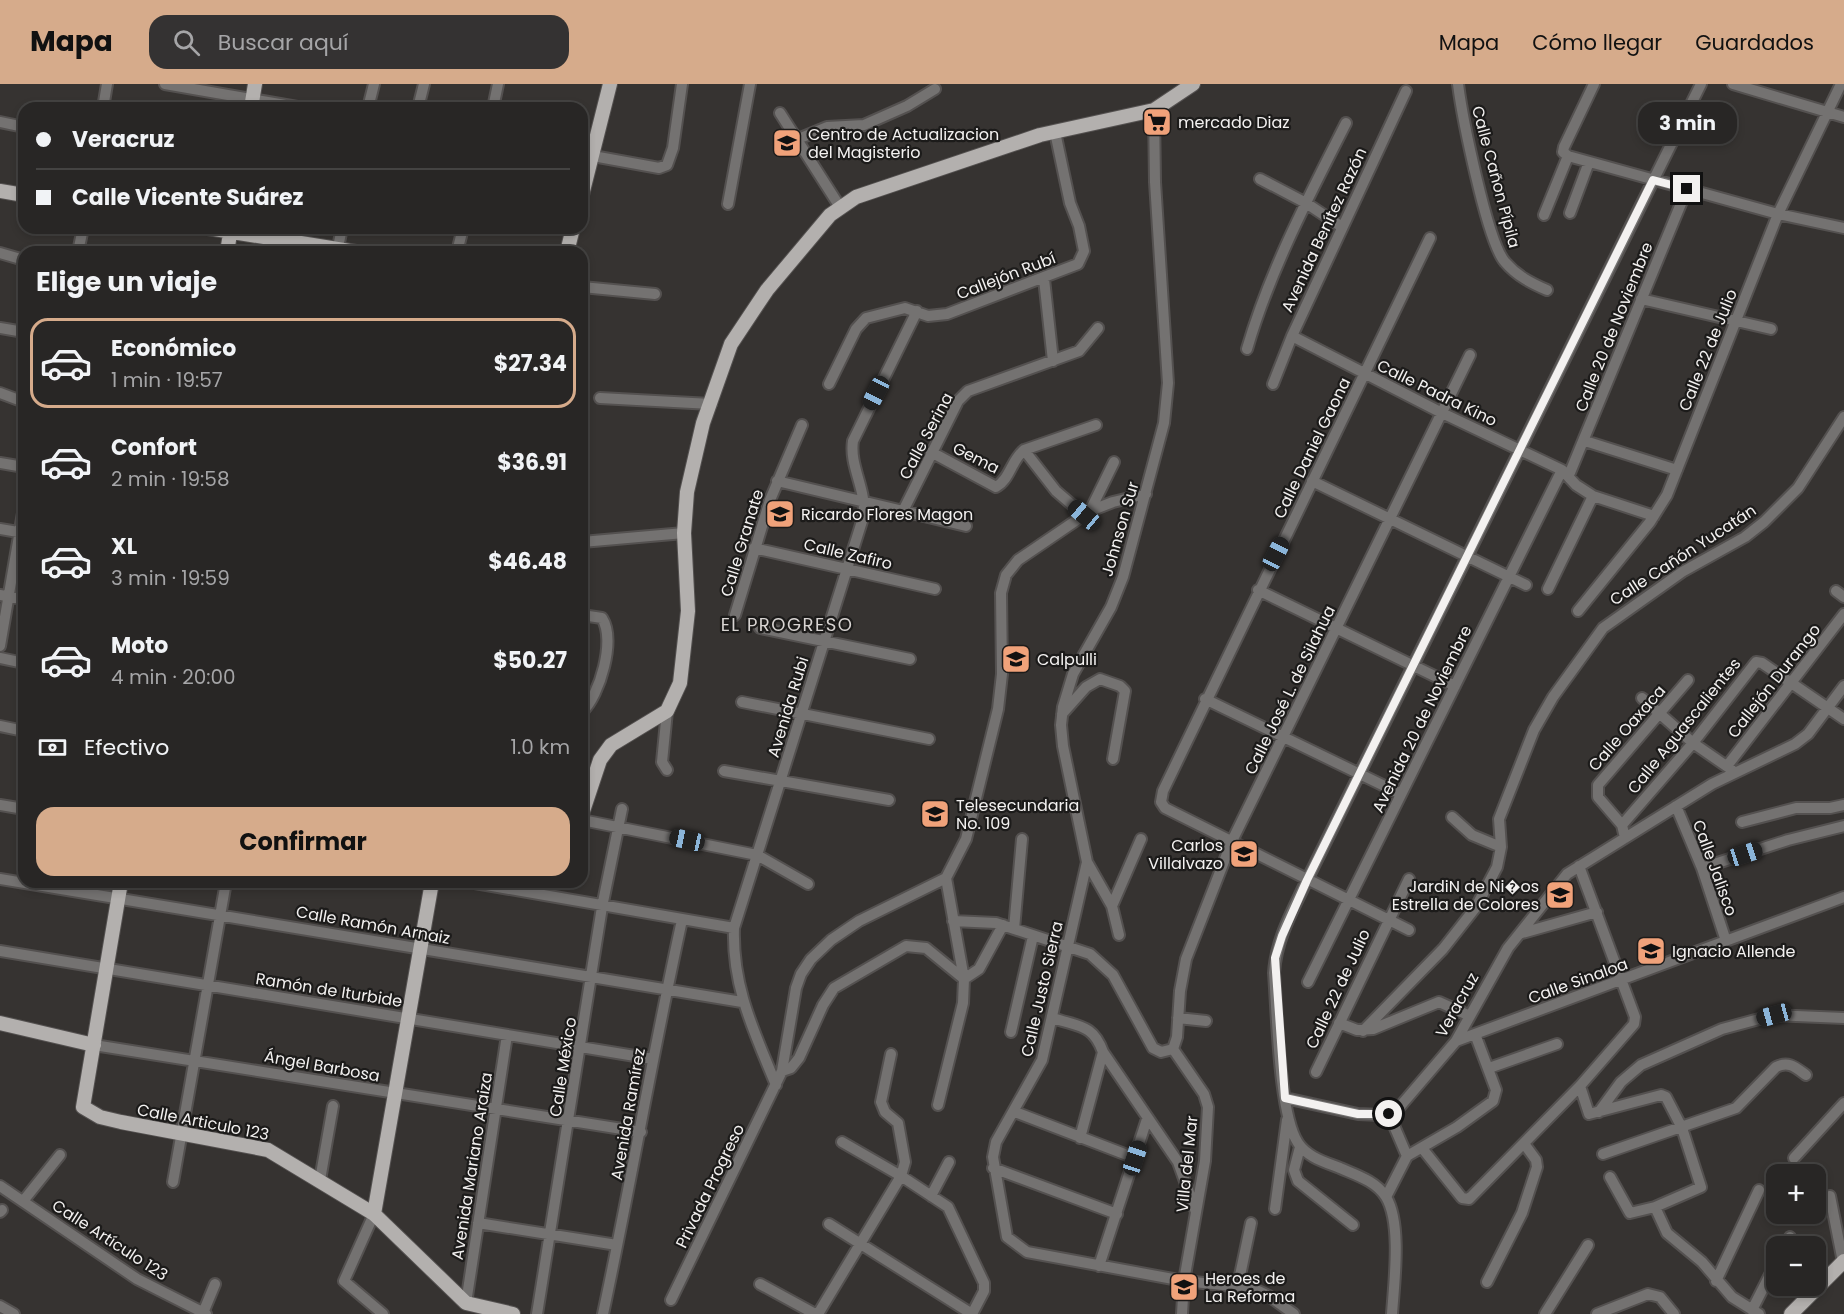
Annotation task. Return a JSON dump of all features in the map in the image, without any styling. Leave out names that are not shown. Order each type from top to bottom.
[{"type":"main road","points":[[252,102],[255,84]]},
{"type":"main road","points":[[588,152],[610,84]]},
{"type":"main road","points":[[588,796],[600,760],[611,745],[667,711],[680,683],[688,611],[684,533],[690,472],[728,352],[739,328],[767,290],[840,207],[856,197],[1003,146],[1155,110],[1193,84]]},
{"type":"main road","points":[[0,191],[18,194]]},
{"type":"main road","points":[[251,234],[312,246]]},
{"type":"main road","points":[[94,1045],[120,888]]},
{"type":"main road","points":[[374,1214],[431,888]]},
{"type":"main road","name":"Ángel Barbosa","points":[[0,1023],[94,1045]]},
{"type":"main road","name":"Calle Articulo 123","points":[[94,1045],[83,1107],[110,1120],[259,1147],[321,1180],[374,1214],[466,1303]]},
{"type":"main road","points":[[1791,1314],[1844,1261]]},
{"type":"main road","points":[[466,1303],[513,1314]]},
{"type":"street","points":[[104,102],[107,84]]},
{"type":"street","points":[[165,84],[243,102]]},
{"type":"street","points":[[370,102],[374,84]]},
{"type":"street","points":[[420,102],[424,84]]},
{"type":"street","points":[[494,102],[498,84]]},
{"type":"street","points":[[588,155],[659,168],[667,165],[673,148],[682,84]]},
{"type":"street","points":[[728,204],[750,84]]},
{"type":"street","name":"Calle Cañon Pípila","points":[[1458,84],[1462,116],[1503,261],[1523,279],[1547,290]]},
{"type":"street","points":[[1544,215],[1594,84]]},
{"type":"street","name":"Avenida 20 de Noviembre","points":[[1287,1117],[1275,958],[1282,936],[1307,880],[1701,84]]},
{"type":"street","points":[[1732,84],[1749,86],[1826,114],[1844,117]]},
{"type":"street","name":"Calle 22 de Julio","points":[[1578,611],[1654,516],[1677,470],[1778,214],[1841,84]]},
{"type":"street","points":[[798,138],[827,127],[864,125],[907,106],[934,88]]},
{"type":"street","name":"Avenida Benítez Razón","points":[[1273,384],[1292,336],[1406,91]]},
{"type":"street","name":"Johnson Sur","points":[[1119,935],[1112,906],[1087,862],[1063,746],[1062,714],[1073,674],[1111,607],[1123,577],[1164,423],[1168,383],[1155,182],[1155,110]]},
{"type":"street","points":[[780,113],[840,207]]},
{"type":"street","points":[[0,123],[18,126]]},
{"type":"street","points":[[1247,349],[1263,299],[1306,203],[1347,123]]},
{"type":"street","name":"Callejón Rubí","points":[[829,384],[856,329],[866,318],[905,308],[928,316],[947,314],[1044,279],[1078,264],[1084,251],[1079,226],[1070,203],[1055,132]]},
{"type":"street","points":[[1566,154],[1778,214],[1844,228]]},
{"type":"street","points":[[1570,213],[1589,162]]},
{"type":"street","points":[[1260,179],[1306,203],[1342,227]]},
{"type":"street","name":"Calle 20 de Noviembre","points":[[1566,473],[1585,441],[1687,189]]},
{"type":"street","name":"Calle Daniel Gaona","points":[[1232,841],[1165,808],[1161,802],[1163,791],[1257,590],[1430,238]]},
{"type":"street","points":[[0,253],[18,258]]},
{"type":"street","points":[[1044,279],[1053,361]]},
{"type":"street","points":[[588,288],[655,294]]},
{"type":"street","points":[[1641,299],[1770,329]]},
{"type":"street","name":"Avenida Rubi","points":[[776,1085],[742,1002],[735,967],[734,928],[863,518],[864,501],[853,459],[853,441],[917,311]]},
{"type":"street","points":[[0,328],[18,331]]},
{"type":"street","name":"Calle Serina","points":[[903,512],[958,401],[968,391],[1084,348],[1098,328]]},
{"type":"street","name":"Calle Padra Kino","points":[[1292,336],[1442,413],[1521,449],[1566,473],[1576,485],[1593,496]]},
{"type":"street","name":"Calle José L. de Silahua","points":[[1173,1050],[1176,1045],[1186,959],[1232,841],[1470,355]]},
{"type":"street","points":[[0,393],[18,400]]},
{"type":"street","points":[[600,398],[711,404]]},
{"type":"street","name":"Calle Cañón Yucatán","points":[[1363,1031],[1443,949],[1476,907],[1497,867],[1502,847],[1499,819],[1534,730],[1553,697],[1603,628],[1682,572],[1745,537],[1789,499],[1844,417]]},
{"type":"street","name":"Calle Granate","points":[[735,615],[754,548],[777,481],[802,425]]},
{"type":"street","points":[[1087,513],[1056,491],[1024,450],[1096,425]]},
{"type":"street","points":[[1585,441],[1677,470]]},
{"type":"street","name":"Gema","points":[[931,452],[996,487],[1003,483],[1017,456],[1024,450]]},
{"type":"street","points":[[1087,513],[1114,462]]},
{"type":"street","points":[[0,463],[18,466]]},
{"type":"street","name":"Avenida 20 de Noviembre","points":[[1308,982],[1508,578],[1566,473]]},
{"type":"street","points":[[777,481],[966,526]]},
{"type":"street","points":[[1312,481],[1466,558],[1526,585]]},
{"type":"street","points":[[938,1106],[963,1003],[964,979],[946,878],[966,839],[998,709],[1002,674],[1001,593],[1006,575],[1018,560],[1087,513],[1113,502],[1146,494]]},
{"type":"street","points":[[1548,589],[1593,496],[1654,516]]},
{"type":"street","points":[[0,529],[18,531]]},
{"type":"street","points":[[588,541],[684,533]]},
{"type":"street","points":[[0,646],[4,596],[18,546]]},
{"type":"street","name":"Calle Zafiro","points":[[754,548],[935,589]]},
{"type":"street","points":[[1257,590],[1455,686]]},
{"type":"street","name":"Callejón Durango","points":[[1731,769],[1844,614]]},
{"type":"street","points":[[588,616],[602,618],[608,627],[605,668],[588,705]]},
{"type":"street","points":[[760,628],[910,659]]},
{"type":"street","points":[[0,658],[18,662]]},
{"type":"street","name":"Calle Aguascalientes","points":[[1622,825],[1693,743],[1756,662],[1762,663],[1793,683],[1844,719]]},
{"type":"street","points":[[1062,714],[1086,687],[1100,679],[1120,686],[1125,692],[1113,759]]},
{"type":"street","name":"Calle Oaxaca","points":[[1622,825],[1598,797],[1596,790],[1688,680]]},
{"type":"street","name":"Veracruz","points":[[1389,1114],[1404,1105],[1456,1041],[1508,948],[1560,882],[1579,866],[1731,769],[1795,744],[1808,734],[1844,686]]},
{"type":"street","points":[[1205,699],[1401,794]]},
{"type":"street","points":[[1642,699],[1693,743],[1731,769]]},
{"type":"street","points":[[742,702],[929,740]]},
{"type":"street","points":[[667,711],[662,762],[667,770]]},
{"type":"street","points":[[0,726],[18,730]]},
{"type":"street","points":[[724,771],[889,800]]},
{"type":"street","points":[[0,805],[18,808]]},
{"type":"street","points":[[1742,822],[1796,808],[1830,808],[1844,805]]},
{"type":"street","name":"Calle Jalisco","points":[[1676,806],[1702,868],[1726,941]]},
{"type":"street","name":"Calle México","points":[[537,1314],[603,907],[622,809]]},
{"type":"street","points":[[1452,817],[1472,835],[1502,847]]},
{"type":"street","points":[[588,821],[756,855],[808,884]]},
{"type":"street","points":[[1622,825],[1625,838]]},
{"type":"street","points":[[1702,868],[1788,840],[1844,826]]},
{"type":"street","points":[[964,979],[979,969],[1009,927],[1022,839]]},
{"type":"street","points":[[1112,906],[1141,839]]},
{"type":"street","points":[[1232,841],[1349,902],[1409,930]]},
{"type":"street","name":"Calle Justo Sierra","points":[[1087,862],[1053,1018],[1038,1070],[996,1142],[993,1168],[1007,1237],[1027,1252],[1184,1281],[1236,1285],[1269,1296],[1294,1314]]},
{"type":"street","points":[[1422,1148],[1466,1199],[1469,1199],[1525,1145],[1634,1024],[1635,1017],[1623,981],[1579,866]]},
{"type":"street","points":[[946,878],[859,921],[831,940],[811,959],[796,988],[782,1071],[791,1068],[799,1058],[823,1005],[834,988],[906,946],[926,948],[964,979]]},
{"type":"street","name":"Calle Ramón Arnaiz","points":[[0,879],[18,882]]},
{"type":"street","name":"Calle 22 de Julio","points":[[1316,1072],[1409,879]]},
{"type":"street","name":"Calle Ramón Arnaiz","points":[[53,888],[742,1002]]},
{"type":"street","points":[[173,1182],[225,888]]},
{"type":"street","points":[[501,888],[734,928]]},
{"type":"street","name":"Calle Sinaloa","points":[[1456,1041],[1623,981],[1844,897]]},
{"type":"street","points":[[1522,933],[1597,912]]},
{"type":"street","name":"Avenida Ramírez","points":[[603,1314],[682,920]]},
{"type":"street","points":[[953,921],[1009,927],[1090,954],[1113,975],[1153,1048],[1161,1052],[1173,1050]]},
{"type":"street","points":[[1011,1032],[1033,936]]},
{"type":"street","name":"Ramón de Iturbide","points":[[0,951],[653,1059]]},
{"type":"street","points":[[1339,1023],[1363,1031],[1388,1024],[1434,1002],[1470,1016]]},
{"type":"street","points":[[1594,1113],[1621,1082],[1641,1065],[1722,1029],[1774,1015],[1844,1018]]},
{"type":"street","points":[[1053,1018],[1095,1033],[1103,1052],[1178,1162],[1197,1214]]},
{"type":"street","points":[[1178,1018],[1206,1022]]},
{"type":"street","points":[[1386,1197],[1407,1156],[1457,1127],[1493,1101],[1496,1096],[1489,1068],[1475,1034]]},
{"type":"street","name":"Avenida Mariano Araiza","points":[[466,1303],[507,1035]]},
{"type":"street","points":[[1489,1068],[1557,1044]]},
{"type":"street","name":"Ángel Barbosa","points":[[94,1045],[394,1095],[641,1132]]},
{"type":"street","name":"Villa del Mar","points":[[1173,1050],[1207,1101],[1205,1161],[1184,1281],[1182,1314]]},
{"type":"street","points":[[1080,1138],[1103,1052]]},
{"type":"street","points":[[760,1284],[816,1314],[901,1176],[905,1162],[899,1127],[895,1119],[882,1108],[891,1054]]},
{"type":"street","points":[[1603,1154],[1736,1108],[1776,1067],[1783,1063],[1791,1065],[1806,1075]]},
{"type":"street","name":"Privada Progreso","points":[[671,1300],[782,1071]]},
{"type":"street","points":[[1580,1086],[1594,1113]]},
{"type":"street","points":[[1594,1113],[1664,1096],[1682,1128],[1701,1187],[1655,1207],[1630,1213],[1610,1177]]},
{"type":"street","points":[[1285,1098],[1358,1114],[1389,1114],[1407,1156]]},
{"type":"street","points":[[1794,1158],[1844,1103]]},
{"type":"street","points":[[321,1180],[333,1106]]},
{"type":"street","points":[[1015,1112],[1135,1158]]},
{"type":"street","points":[[1287,1117],[1300,1147],[1308,1154],[1366,1180],[1386,1197],[1392,1214],[1394,1235],[1395,1268],[1392,1314]]},
{"type":"street","points":[[1275,1209],[1287,1117]]},
{"type":"street","points":[[1099,1266],[1147,1119]]},
{"type":"street","points":[[829,1224],[972,1314],[985,1287],[952,1213],[901,1176],[842,1142]]},
{"type":"street","points":[[1487,1282],[1522,1213],[1537,1167],[1536,1160],[1525,1145]]},
{"type":"street","points":[[1300,1147],[1294,1170],[1298,1181],[1353,1225]]},
{"type":"street","points":[[24,1200],[60,1155]]},
{"type":"street","points":[[931,1196],[949,1162]]},
{"type":"street","points":[[993,1168],[1117,1214]]},
{"type":"street","name":"Calle Artículo 123","points":[[0,1186],[24,1200],[137,1279],[205,1313]]},
{"type":"street","points":[[1716,1281],[1759,1190]]},
{"type":"street","points":[[1830,1196],[1844,1261]]},
{"type":"street","points":[[1655,1207],[1667,1233],[1702,1262],[1732,1297],[1755,1312],[1766,1286]]},
{"type":"street","points":[[374,1214],[344,1281],[383,1314]]},
{"type":"street","points":[[1236,1285],[1251,1222]]},
{"type":"street","points":[[478,1224],[617,1245]]},
{"type":"street","points":[[1545,1314],[1588,1245]]},
{"type":"street","points":[[205,1313],[215,1284]]},
{"type":"street","points":[[1597,1314],[1648,1294],[1660,1297],[1674,1314]]},
{"type":"street","points":[[0,1306],[14,1314]]},
{"type":"place","name":"mercado Diaz","points":[[1157,122]]},
{"type":"place","name":"Centro de Actualizacion del Magisterio","points":[[787,143]]},
{"type":"place","name":"Ricardo Flores Magon","points":[[780,514]]},
{"type":"place","name":"Calpulli","points":[[1016,659]]},
{"type":"place","name":"Telesecundaria No. 109","points":[[935,814]]},
{"type":"place","name":"Carlos Villalvazo","points":[[1244,854]]},
{"type":"place","name":"JardiN de Ni�os Estrella de Colores","points":[[1560,895]]},
{"type":"place","name":"Ignacio Allende","points":[[1651,951]]},
{"type":"place","name":"Heroes de La Reforma","points":[[1184,1287]]},
{"type":"district","name":"EL PROGRESO","points":[[787,624]]},
{"type":"route","points":[[1389,1114],[1358,1114],[1285,1098],[1274,973],[1278,945],[1307,880],[1653,180],[1687,189]]}]
